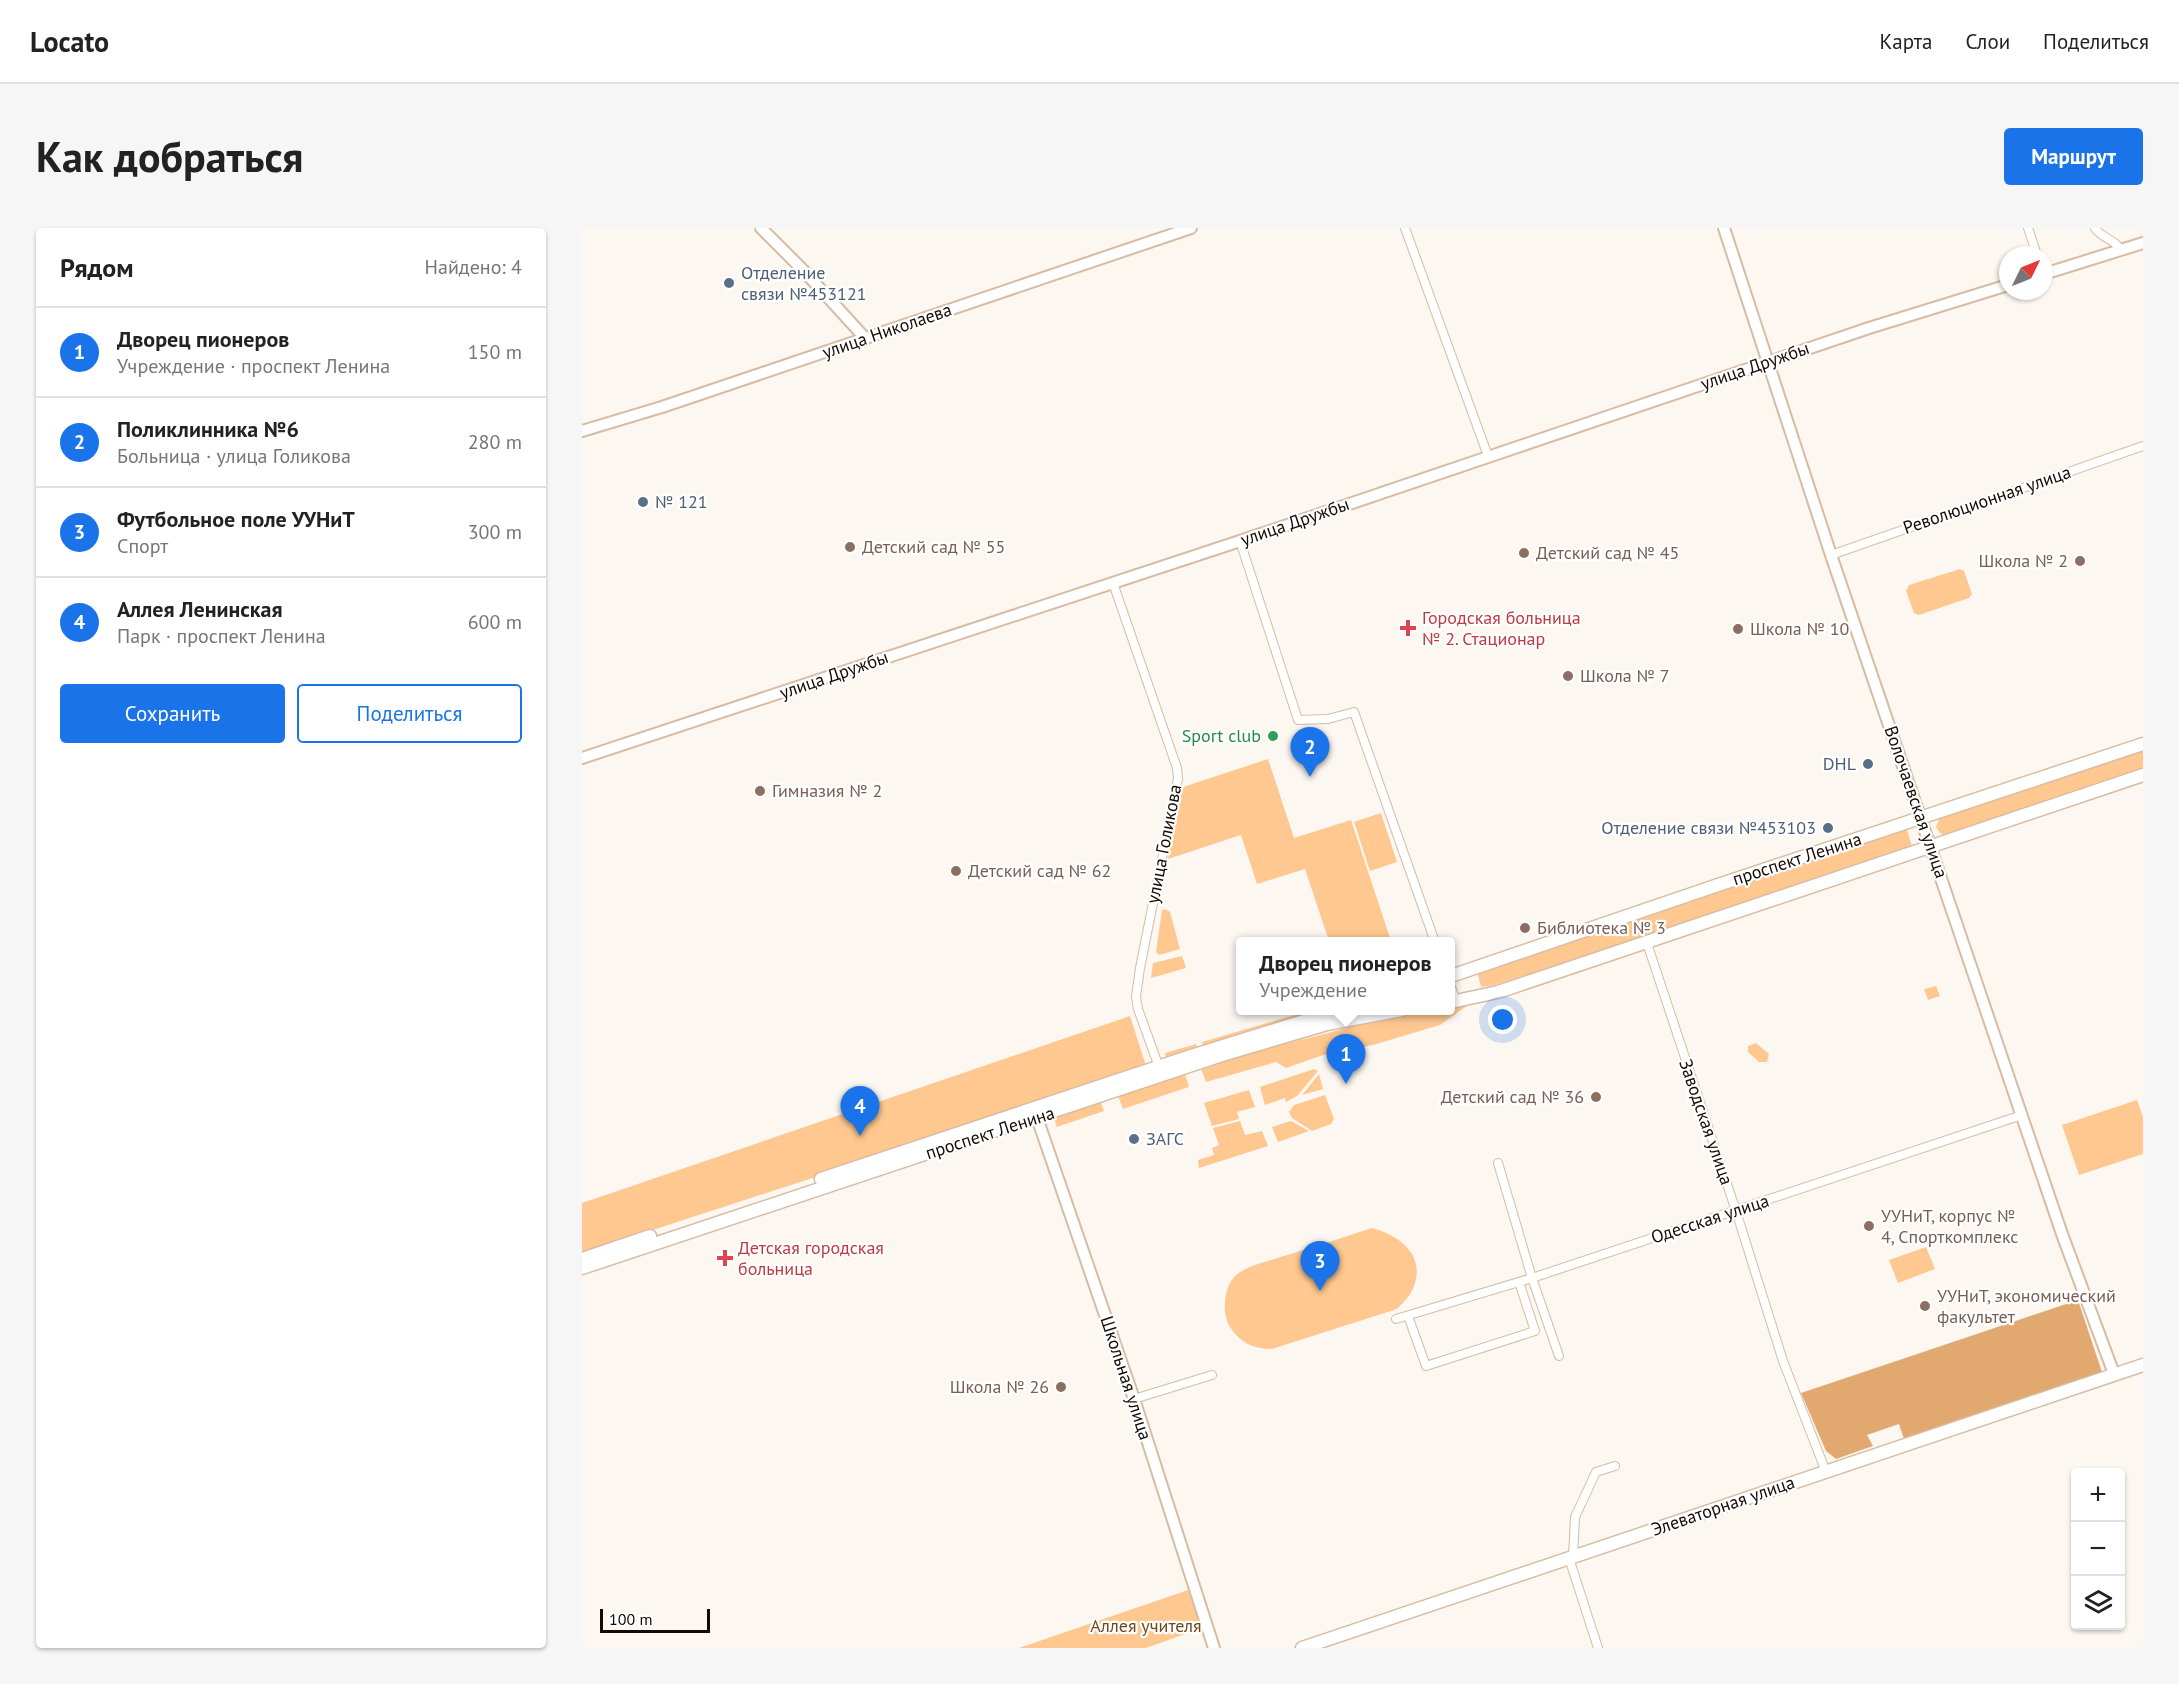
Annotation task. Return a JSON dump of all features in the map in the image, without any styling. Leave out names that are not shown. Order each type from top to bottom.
[{"type":"main road","points":[[761,228],[865,338]]},
{"type":"main road","name":"улица Николаева","points":[[582,431],[662,407],[1191,228]]},
{"type":"main road","name":"Волочаевская улица","points":[[1724,228],[1831,555],[2062,1234],[2114,1374]]},
{"type":"main road","points":[[2053,271],[2143,243]]},
{"type":"main road","name":"улица Дружбы","points":[[582,758],[1240,541],[1869,328],[1999,288]]},
{"type":"main road","name":"проспект Ленина","points":[[1455,975],[2143,744]]},
{"type":"main road","name":"проспект Ленина","points":[[1455,1002],[1485,996],[1647,943],[2143,775]]},
{"type":"main road","name":"проспект Ленина","points":[[582,1268],[1327,1015]]},
{"type":"main road","name":"проспект Ленина","points":[[1160,1071],[1327,1024],[1379,1015]]},
{"type":"main road","name":"проспект Ленина","points":[[582,1259],[1036,1113]]},
{"type":"main road","name":"Школьная улица","points":[[1036,1113],[1134,1399],[1214,1648]]},
{"type":"main road","name":"Элеваторная улица","points":[[1302,1648],[2143,1365]]},
{"type":"street","points":[[1405,228],[1488,456]]},
{"type":"street","points":[[2028,228],[2034,246]]},
{"type":"street","points":[[2095,228],[2098,234],[2118,244],[2121,250]]},
{"type":"street","name":"Революционная улица","points":[[1831,555],[2143,446]]},
{"type":"street","points":[[1240,541],[1298,720],[1328,719],[1354,712],[1433,937]]},
{"type":"street","name":"улица Голикова","points":[[1113,583],[1177,768],[1178,779],[1136,998],[1160,1071]]},
{"type":"street","name":"Заводская улица","points":[[1647,943],[1783,1361],[1826,1472]]},
{"type":"street","name":"Одесская улица","points":[[1396,1319],[1532,1278],[2022,1115]]},
{"type":"street","points":[[1498,1163],[1532,1278],[1559,1356]]},
{"type":"street","points":[[1408,1316],[1426,1366],[1535,1331],[1519,1282]]},
{"type":"street","points":[[1134,1399],[1212,1376]]},
{"type":"street","points":[[1598,1648],[1571,1558],[1575,1517],[1596,1472],[1615,1466]]},
{"type":"green space","points":[[1960,569],[1964,571],[1972,594],[1969,598],[1919,615],[1914,613],[1906,591],[1909,585]]},
{"type":"green space","points":[[2143,750],[2143,769],[1945,836],[1936,827],[1940,817]]},
{"type":"green space","points":[[1268,759],[1294,838],[1351,820],[1390,937],[1328,937],[1305,869],[1257,884],[1241,835],[1168,859],[1180,788]]},
{"type":"green space","points":[[1381,813],[1397,862],[1370,871],[1354,822]]},
{"type":"green space","points":[[1906,826],[1912,847],[1495,985],[1481,987],[1478,975],[1486,968]]},
{"type":"green space","points":[[1162,910],[1170,912],[1180,949],[1159,955],[1156,952]]},
{"type":"green space","points":[[1182,956],[1186,968],[1151,978],[1153,963]]},
{"type":"green space","points":[[1936,986],[1940,996],[1928,1000],[1924,989]]},
{"type":"green space","points":[[1471,1003],[1455,1014],[1455,1005]]},
{"type":"green space","points":[[1294,1015],[1309,1015],[1203,1046],[1202,1042]]},
{"type":"green space","points":[[1397,1015],[1454,1015],[1440,1025],[1373,1045],[1326,1054],[1286,1068],[1276,1062],[1206,1082],[1200,1066]]},
{"type":"green space","points":[[1130,1016],[1147,1069],[582,1253],[582,1203]]},
{"type":"green space","points":[[1756,1043],[1769,1054],[1767,1062],[1759,1062],[1748,1052],[1748,1046]]},
{"type":"green space","points":[[1196,1044],[1198,1048],[1166,1058],[1165,1053]]},
{"type":"green space","points":[[1314,1069],[1318,1071],[1297,1096],[1286,1102],[1285,1098],[1265,1105],[1260,1087]]},
{"type":"green space","points":[[1184,1071],[1189,1087],[1123,1109],[1117,1093]]},
{"type":"green space","points":[[1319,1074],[1323,1089],[1302,1095]]},
{"type":"green space","points":[[1249,1090],[1255,1107],[1237,1112],[1239,1119],[1212,1126],[1204,1103]]},
{"type":"green space","points":[[1325,1095],[1334,1119],[1331,1124],[1312,1131],[1292,1118],[1289,1112],[1294,1105]]},
{"type":"green space","points":[[1099,1098],[1104,1111],[1057,1127],[1052,1114]]},
{"type":"green space","points":[[2137,1100],[2143,1117],[2143,1154],[2079,1175],[2062,1125]]},
{"type":"green space","points":[[1240,1121],[1245,1135],[1262,1131],[1268,1146],[1199,1168],[1198,1160],[1214,1155],[1212,1148],[1219,1145],[1213,1128]]},
{"type":"green space","points":[[1291,1121],[1309,1131],[1278,1142],[1272,1127]]},
{"type":"green space","points":[[1372,1228],[1400,1241],[1413,1255],[1416,1264],[1417,1275],[1413,1289],[1397,1309],[1272,1349],[1248,1344],[1234,1333],[1225,1315],[1225,1300],[1229,1286],[1236,1275],[1259,1264]]},
{"type":"green space","points":[[1926,1247],[1935,1269],[1898,1283],[1889,1260]]},
{"type":"green space","name":"Аллея учителя","points":[[1188,1590],[1202,1628],[1146,1648],[1019,1648]]},
{"type":"shaded area","points":[[2078,1300],[2103,1375],[1905,1442],[1899,1424],[1867,1435],[1873,1446],[1836,1459],[1826,1451],[1801,1393]]},
{"type":"place","name":"Отделение связи №453121","points":[[729,283]]},
{"type":"place","name":"№ 121","points":[[643,502]]},
{"type":"place","name":"Детский сад № 55","points":[[850,547]]},
{"type":"place","name":"Детский сад № 45","points":[[1524,553]]},
{"type":"place","name":"Школа № 2","points":[[2080,561]]},
{"type":"place","name":"Городская больница № 2. Стационар","points":[[1408,628]]},
{"type":"place","name":"Школа № 10","points":[[1738,629]]},
{"type":"place","name":"Школа № 7","points":[[1568,676]]},
{"type":"place","name":"Sport club","points":[[1273,736]]},
{"type":"place","name":"DHL","points":[[1868,764]]},
{"type":"place","name":"Поликлинника №6","points":[[1310,777]]},
{"type":"place","name":"Гимназия № 2","points":[[760,791]]},
{"type":"place","name":"Отделение связи №453103","points":[[1828,828]]},
{"type":"place","name":"Детский сад № 62","points":[[956,871]]},
{"type":"place","name":"Библиотека № 3","points":[[1525,928]]},
{"type":"place","name":"Дворец пионеров","points":[[1346,1084]]},
{"type":"place","name":"Детский сад № 36","points":[[1596,1097]]},
{"type":"place","name":"Аллея Ленинская","points":[[860,1136]]},
{"type":"place","name":"ЗАГС","points":[[1134,1139]]},
{"type":"place","name":"УУНиТ, корпус № 4, Спорткомплекс","points":[[1869,1226]]},
{"type":"place","name":"Детская городская больница","points":[[725,1258]]},
{"type":"place","name":"Футбольное поле УУНиТ","points":[[1320,1291]]},
{"type":"place","name":"УУНиТ, экономический факультет","points":[[1925,1306]]},
{"type":"place","name":"Школа № 26","points":[[1061,1387]]}]
